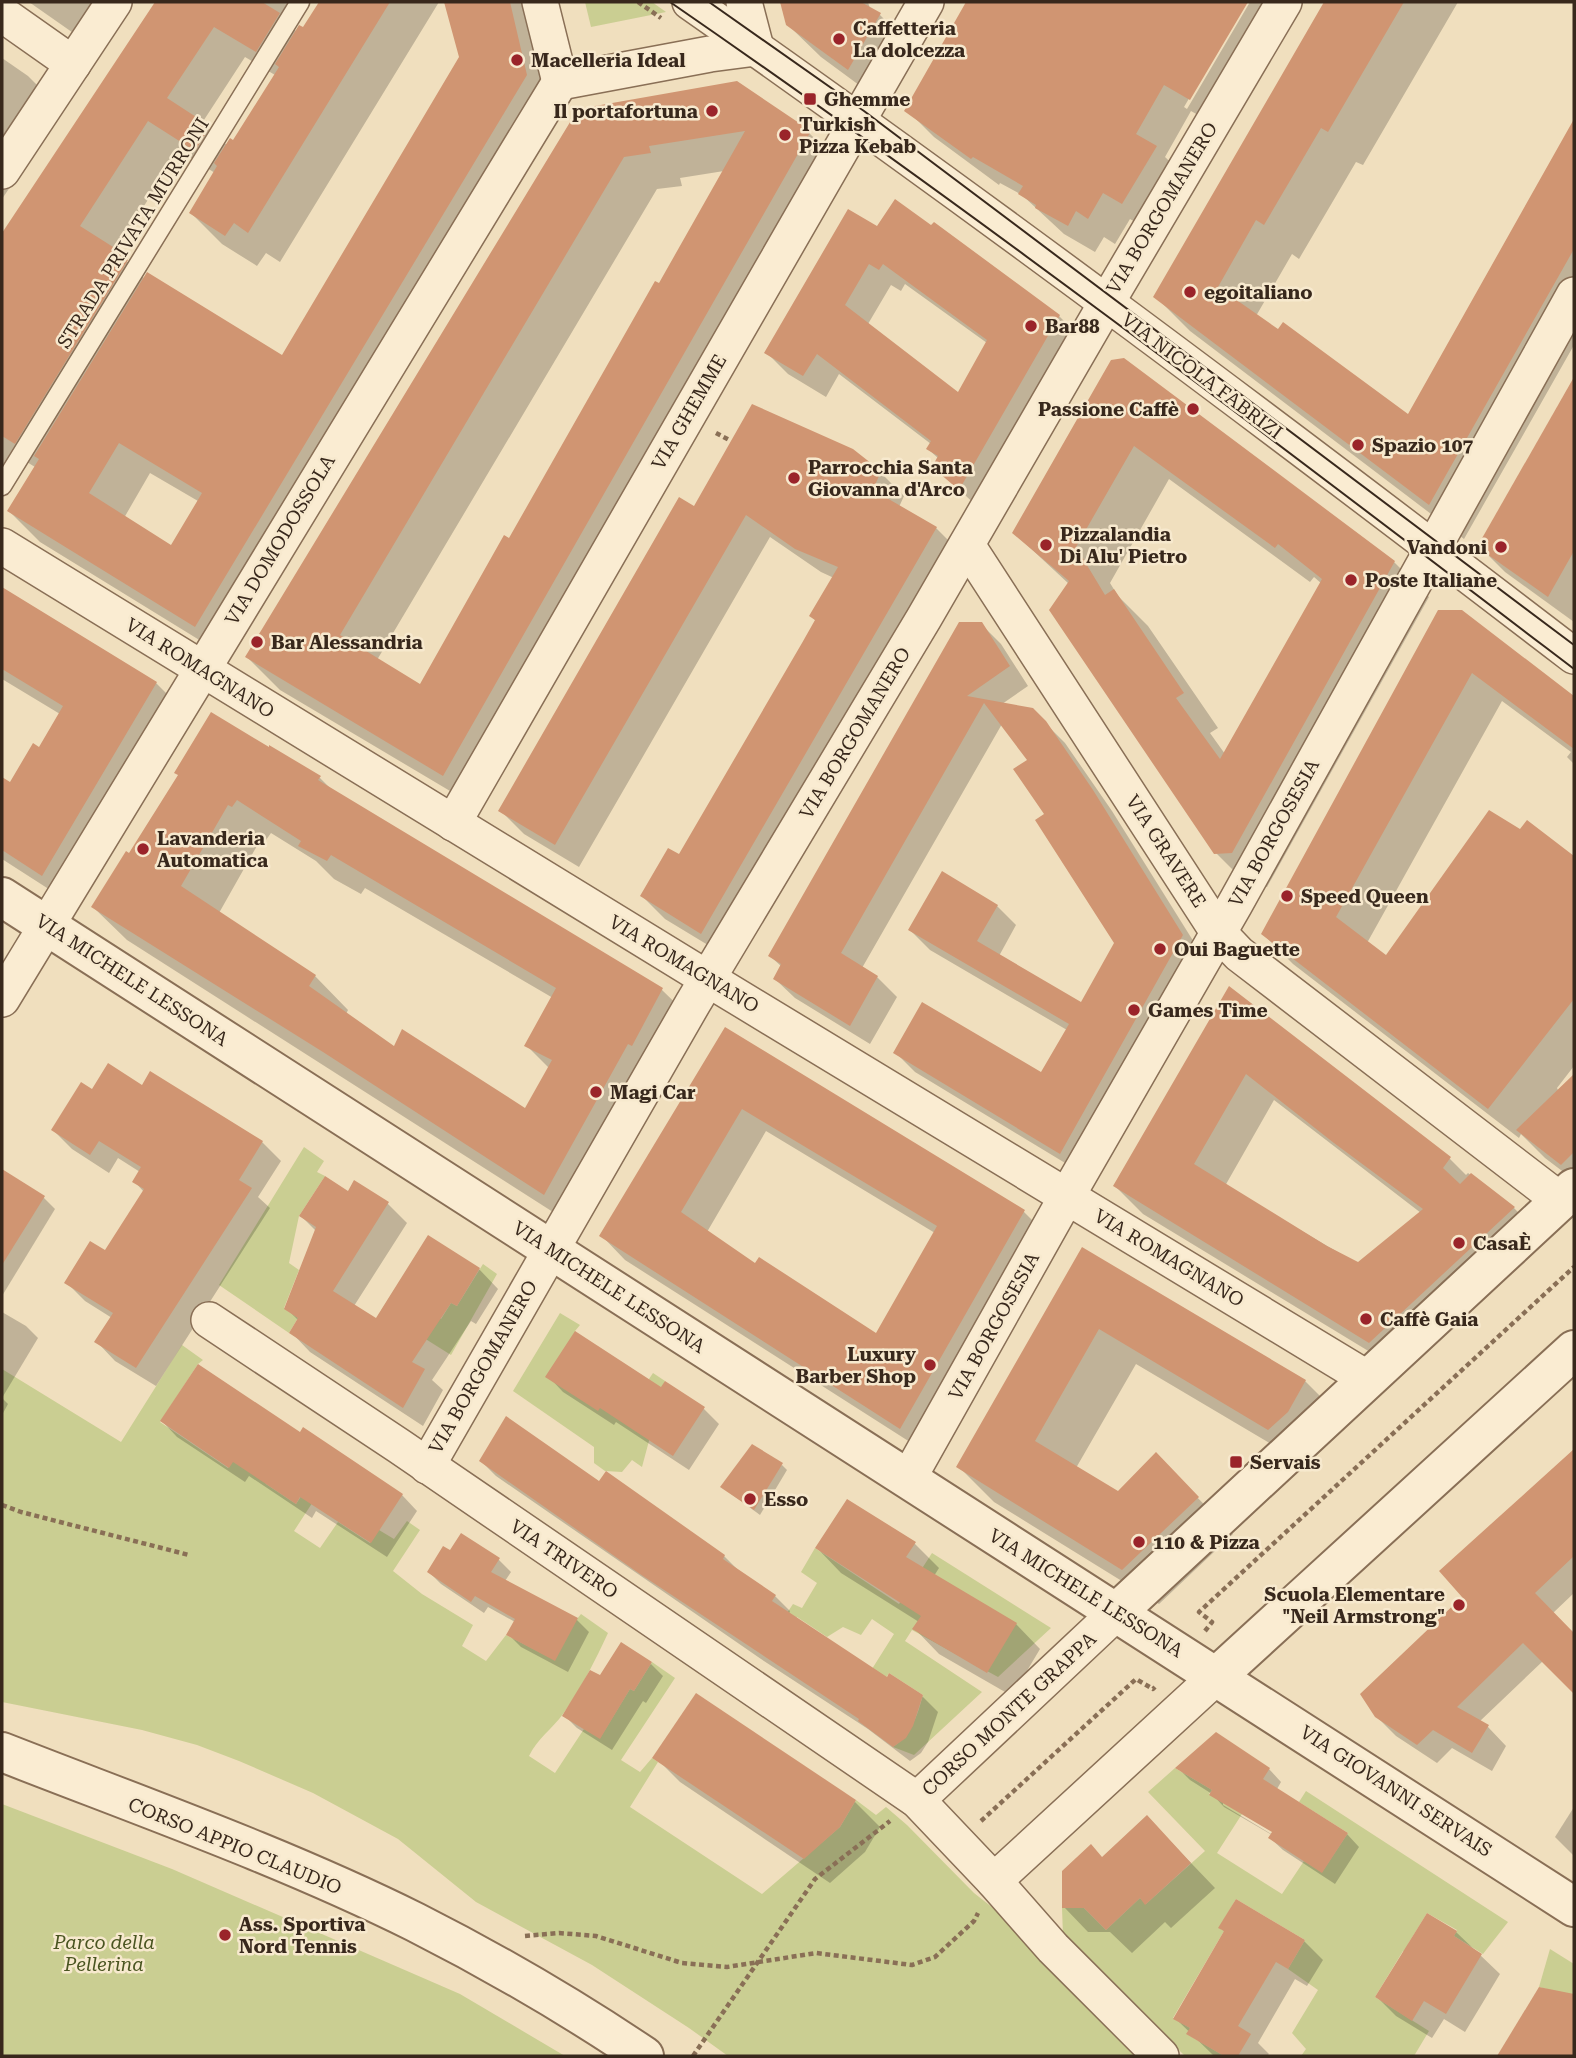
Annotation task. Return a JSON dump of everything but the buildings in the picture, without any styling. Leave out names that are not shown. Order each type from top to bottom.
[{"type":"street","points":[[2,171],[114,2]]},
{"type":"street","points":[[540,2],[560,82],[756,48],[744,2]]},
{"type":"street","name":"VIA GHEMME","points":[[453,823],[926,2]]},
{"type":"street","name":"VIA BORGOMANERO","points":[[427,1466],[708,979],[967,545],[1105,304],[1284,2]]},
{"type":"street","name":"VIA NICOLA FABRIZI","points":[[678,12],[756,48],[858,121],[1574,656]]},
{"type":"street","points":[[2,14],[73,64]]},
{"type":"street","name":"VIA DOMODOSSOLA","points":[[2,999],[560,82]]},
{"type":"street","name":"VIA BORGOSESIA","points":[[908,1479],[1218,933],[1574,295]]},
{"type":"street","name":"VIA GRAVERE","points":[[967,545],[1218,933],[1239,954],[1567,1195]]},
{"type":"street","name":"VIA ROMAGNANO","points":[[2,546],[708,979],[1368,1379]]},
{"type":"street","name":"VIA MICHELE LESSONA","points":[[2,897],[1217,1676]]},
{"type":"street","name":"CORSO MONTE GRAPPA","points":[[1161,2056],[1053,1948],[917,1800],[1567,1195]]},
{"type":"street","name":"VIA TRIVERO","points":[[209,1320],[917,1800]]},
{"type":"street","points":[[994,1881],[1574,1350]]},
{"type":"street","name":"VIA GIOVANNI SERVAIS","points":[[1217,1676],[1574,1906]]},
{"type":"street","name":"CORSO APPIO CLAUDIO","points":[[2,1752],[295,1869],[414,1922],[496,1965],[591,2020],[645,2056]]},
{"type":"lane","name":"STRADA PRIVATA MURRONI","points":[[2,486],[300,2]]},
{"type":"path","points":[[638,2],[678,12]]},
{"type":"path","points":[[716,433],[731,441]]},
{"type":"path","points":[[976,1825],[1136,1679],[1153,1689],[1185,1656],[1212,1622],[1199,1612],[1574,1267]]},
{"type":"path","points":[[2,1505],[189,1555]]},
{"type":"path","points":[[692,2056],[815,1879],[917,1800]]},
{"type":"path","points":[[525,1936],[559,1933],[596,1936],[682,1963],[727,1966],[816,1953],[912,1965],[934,1957],[974,1921],[994,1881]]},
{"type":"green space","points":[[585,2],[652,2],[666,12],[591,27]]},
{"type":"green space","points":[[304,1147],[324,1161],[317,1172],[325,1176],[299,1216],[289,1263],[299,1270],[284,1308],[298,1318],[289,1333],[219,1285]]},
{"type":"green space","points":[[483,1264],[497,1274],[451,1355],[381,1311],[394,1290],[441,1319],[451,1303],[457,1306]]},
{"type":"green space","points":[[560,1313],[580,1325],[575,1331],[614,1387],[635,1400],[653,1373],[665,1381],[642,1467],[632,1460],[622,1472],[605,1471],[594,1463],[594,1447],[513,1391]]},
{"type":"green space","points":[[182,1345],[203,1360],[160,1422],[228,1468],[245,1443],[266,1484],[296,1504],[309,1484],[320,1491],[294,1531],[320,1548],[338,1522],[370,1543],[379,1530],[394,1539],[407,1521],[420,1530],[393,1571],[422,1594],[473,1625],[462,1646],[486,1661],[506,1635],[547,1656],[581,1614],[608,1633],[570,1704],[529,1756],[555,1773],[584,1729],[600,1738],[630,1689],[634,1691],[652,1662],[675,1678],[621,1760],[640,1772],[652,1758],[658,1762],[630,1807],[762,1894],[840,1827],[856,1800],[876,1815],[886,1807],[974,1893],[1007,1919],[1143,2056],[728,2056],[592,1965],[476,1902],[398,1839],[313,1793],[197,1745],[142,1730],[2,1702],[2,1369],[121,1442]]},
{"type":"green space","points":[[815,1548],[899,1604],[932,1553],[1051,1628],[998,1677],[912,1630],[905,1641],[982,1692],[914,1755],[893,1747],[909,1730],[923,1695],[889,1673],[871,1702],[860,1688],[894,1634],[872,1619],[861,1635],[843,1627],[827,1637],[797,1617],[785,1635],[787,1613],[793,1604],[802,1608],[817,1583],[801,1572]]},
{"type":"green space","points":[[1175,1768],[1212,1790],[1209,1794],[1242,1814],[1217,1853],[1282,1894],[1304,1861],[1322,1872],[1348,1833],[1299,1802],[1306,1791],[1508,1922],[1483,1954],[1454,1936],[1457,1930],[1427,1913],[1408,1944],[1410,1955],[1403,1951],[1375,1997],[1429,2031],[1414,2056],[1301,2056],[1306,2049],[1292,2033],[1318,1990],[1288,1969],[1305,1940],[1236,1899],[1219,1928],[1224,1931],[1173,2018],[1190,2028],[1187,2034],[1224,2056],[1185,2056],[1063,1936],[1062,1908],[1084,1908],[1106,1930],[1140,1898],[1146,1904],[1205,1851],[1148,1792]]},
{"type":"green space","name":"Parco della Pellerina","points":[[2,1804],[172,1869],[460,1994],[565,2056],[2,2056]]},
{"type":"green space","points":[[1550,1949],[1574,1964],[1574,1996],[1539,1987]]},
{"type":"tram line","points":[[670,2],[1013,247],[1574,669]]},
{"type":"tram line","points":[[709,2],[864,111],[1574,645]]},
{"type":"place","name":"Caffetteria La dolcezza","points":[[839,39]]},
{"type":"place","name":"Macelleria Ideal","points":[[517,60]]},
{"type":"place","name":"Ghemme","points":[[810,99]]},
{"type":"place","name":"Il portafortuna","points":[[712,111]]},
{"type":"place","name":"Turkish Pizza Kebab","points":[[785,135]]},
{"type":"place","name":"egoitaliano","points":[[1190,292]]},
{"type":"place","name":"Bar88","points":[[1031,326]]},
{"type":"place","name":"Passione Caffè","points":[[1193,409]]},
{"type":"place","name":"Spazio 107","points":[[1358,445]]},
{"type":"place","name":"Parrocchia Santa Giovanna d'Arco","points":[[794,478]]},
{"type":"place","name":"Pizzalandia Di Alu' Pietro","points":[[1046,545]]},
{"type":"place","name":"Vandoni","points":[[1501,547]]},
{"type":"place","name":"Poste Italiane","points":[[1351,580]]},
{"type":"place","name":"Bar Alessandria","points":[[257,642]]},
{"type":"place","name":"Lavanderia Automatica","points":[[143,849]]},
{"type":"place","name":"Speed Queen","points":[[1287,896]]},
{"type":"place","name":"Oui Baguette","points":[[1160,949]]},
{"type":"place","name":"Games Time","points":[[1134,1010]]},
{"type":"place","name":"Magi Car","points":[[596,1092]]},
{"type":"place","name":"CasaÈ","points":[[1459,1243]]},
{"type":"place","name":"Caffè Gaia","points":[[1366,1319]]},
{"type":"place","name":"Luxury Barber Shop","points":[[930,1365]]},
{"type":"place","name":"Servais","points":[[1236,1462]]},
{"type":"place","name":"Esso","points":[[750,1499]]},
{"type":"place","name":"110 & Pizza","points":[[1139,1542]]},
{"type":"place","name":"Scuola Elementare \"Neil Armstrong\"","points":[[1459,1605]]},
{"type":"place","name":"Ass. Sportiva Nord Tennis","points":[[225,1935]]}]
